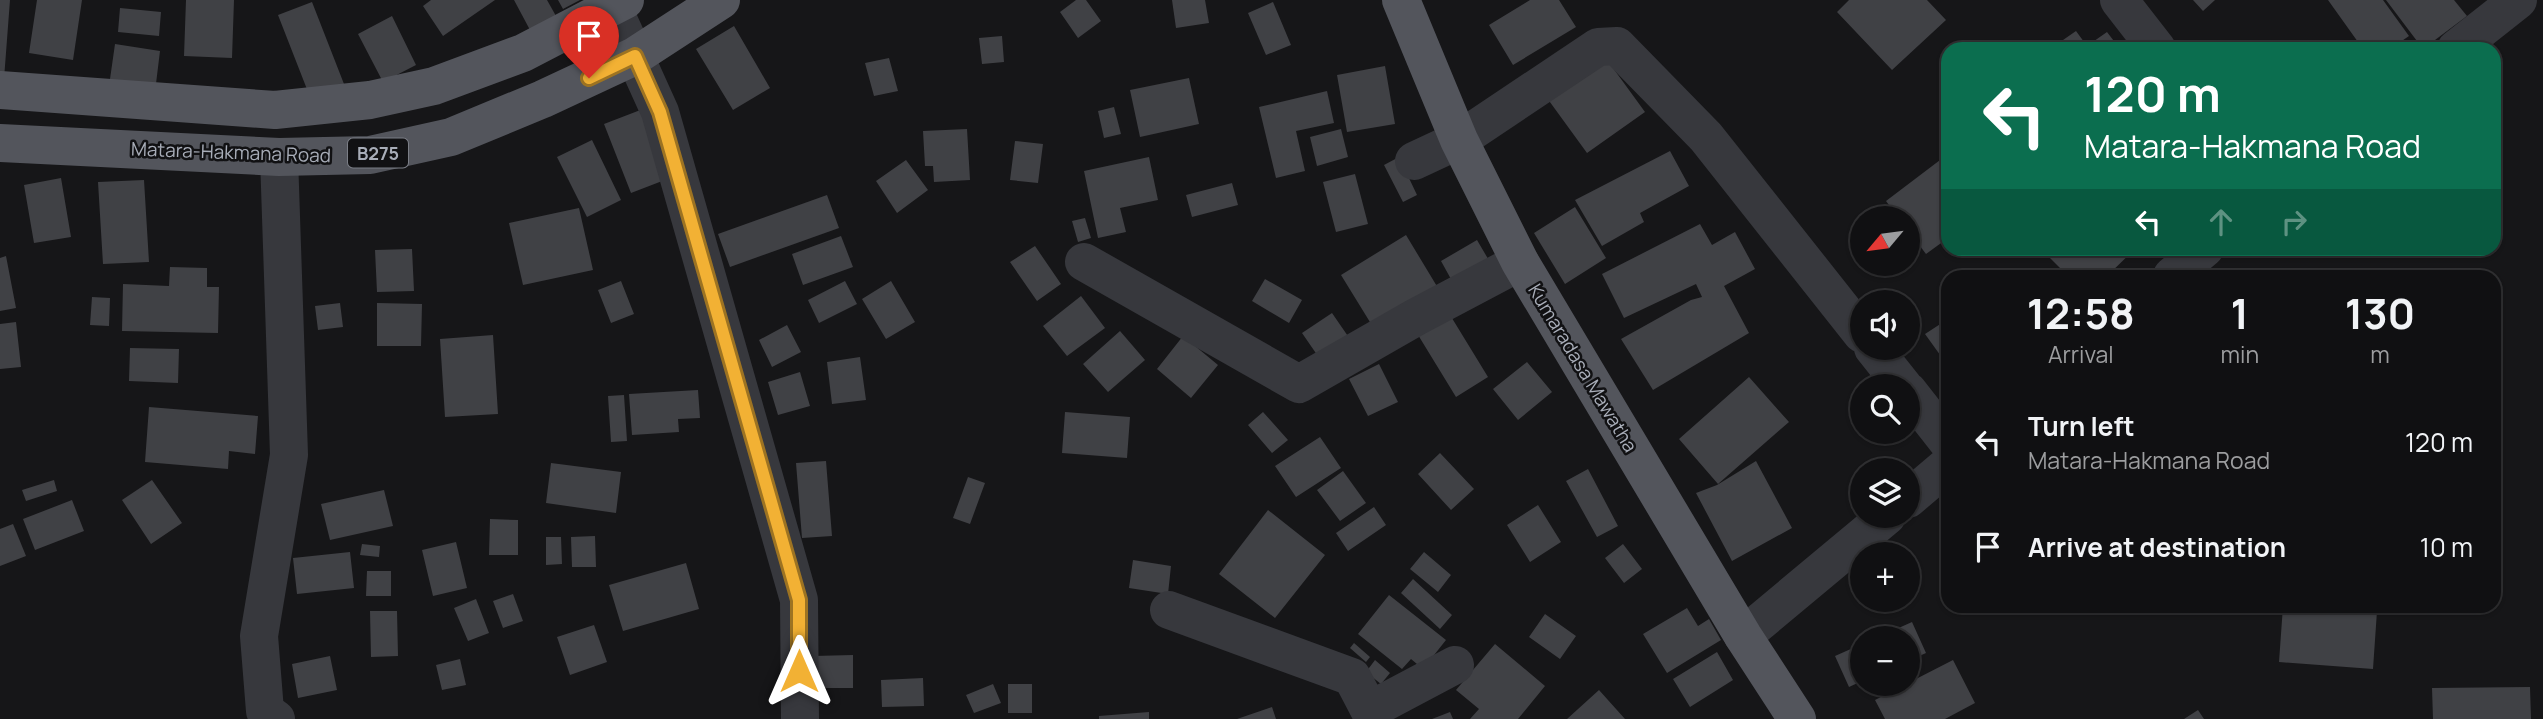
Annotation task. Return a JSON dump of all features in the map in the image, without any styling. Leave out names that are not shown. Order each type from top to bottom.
[{"type":"main road","name":"Matara-Hakmana Road","points":[[0,142],[279,157],[370,155],[451,137],[543,99],[635,56],[721,0]]},
{"type":"main road","name":"Kumaradasa Mawatha","points":[[1401,0],[1460,140],[1520,262],[1743,636],[1797,719]]},
{"type":"main road","points":[[0,90],[275,110],[370,100],[434,86],[523,53],[619,4]]},
{"type":"street","points":[[2119,0],[2152,42]]},
{"type":"street","points":[[2464,42],[2518,0]]},
{"type":"street","points":[[619,4],[635,56],[660,112],[799,600],[800,719]]},
{"type":"street","points":[[1414,161],[1460,140],[1598,47],[1617,46],[1706,137],[1850,319]]},
{"type":"street","points":[[276,719],[265,711],[259,636],[289,455],[279,157]]},
{"type":"street","points":[[2179,270],[2196,256]]},
{"type":"street","points":[[1083,262],[1299,384],[1416,317],[1520,262]]},
{"type":"street","points":[[1883,360],[1894,374]]},
{"type":"street","points":[[1920,406],[1941,433]]},
{"type":"street","points":[[1920,489],[1941,471]]},
{"type":"street","points":[[1743,636],[1873,528]]},
{"type":"street","points":[[1169,610],[1352,677],[1372,715],[1455,664]]},
{"type":"building","points":[[0,0],[10,0],[4,79],[0,79]]},
{"type":"building","points":[[37,0],[82,0],[73,60],[29,53]]},
{"type":"building","points":[[186,0],[234,0],[232,58],[184,56]]},
{"type":"building","points":[[431,0],[495,0],[443,36],[423,6]]},
{"type":"building","points":[[514,0],[547,0],[556,16],[530,30]]},
{"type":"building","points":[[558,0],[580,0],[563,9]]},
{"type":"building","points":[[1076,0],[1086,0],[1101,21],[1078,38],[1060,12]]},
{"type":"building","points":[[1172,0],[1205,0],[1209,23],[1176,28]]},
{"type":"building","points":[[1530,0],[1559,0],[1576,27],[1513,65],[1489,25]]},
{"type":"building","points":[[1849,0],[1927,0],[1946,20],[1892,70],[1837,12]]},
{"type":"building","points":[[2193,0],[2215,0],[2203,11]]},
{"type":"building","points":[[2328,0],[2383,0],[2409,36],[2400,42],[2358,42]]},
{"type":"building","points":[[2386,0],[2454,0],[2467,16],[2432,42],[2418,42]]},
{"type":"building","points":[[312,2],[344,84],[310,97],[278,15]]},
{"type":"building","points":[[1273,2],[1291,45],[1266,55],[1248,13]]},
{"type":"building","points":[[120,8],[161,12],[159,36],[118,32]]},
{"type":"building","points":[[392,16],[416,65],[383,82],[358,34]]},
{"type":"building","points":[[734,26],[770,88],[733,110],[696,49]]},
{"type":"building","points":[[2076,31],[2084,42],[2060,42]]},
{"type":"building","points":[[2107,32],[2115,42],[2093,42]]},
{"type":"building","points":[[1002,36],[1004,62],[982,64],[979,38]]},
{"type":"building","points":[[115,44],[160,51],[154,100],[108,93]]},
{"type":"building","points":[[1605,57],[1645,112],[1587,153],[1547,98]]},
{"type":"building","points":[[889,58],[898,91],[874,96],[865,63]]},
{"type":"building","points":[[1385,66],[1395,124],[1347,132],[1337,75]]},
{"type":"building","points":[[1189,78],[1199,124],[1140,137],[1130,90]]},
{"type":"building","points":[[1327,91],[1334,123],[1296,131],[1305,171],[1276,178],[1259,107]]},
{"type":"building","points":[[1114,107],[1121,134],[1104,138],[1098,111]]},
{"type":"building","points":[[643,109],[670,178],[631,193],[604,124]]},
{"type":"building","points":[[967,129],[970,180],[934,182],[933,166],[925,166],[923,131]]},
{"type":"building","points":[[1341,129],[1348,157],[1317,166],[1310,137]]},
{"type":"building","points":[[592,140],[621,200],[587,217],[557,157]]},
{"type":"building","points":[[1015,141],[1043,144],[1038,183],[1010,180]]},
{"type":"building","points":[[1670,151],[1689,186],[1640,213],[1644,222],[1602,246],[1575,200]]},
{"type":"building","points":[[1149,157],[1158,200],[1120,208],[1126,232],[1098,238],[1084,171]]},
{"type":"building","points":[[1399,157],[1417,195],[1403,202],[1384,165]]},
{"type":"building","points":[[1941,159],[1941,243],[1926,254],[1920,246],[1920,206],[1890,206],[1886,201]]},
{"type":"building","points":[[906,160],[928,190],[897,213],[876,181]]},
{"type":"building","points":[[1355,174],[1368,224],[1336,232],[1323,182]]},
{"type":"building","points":[[61,178],[71,237],[34,243],[24,185]]},
{"type":"building","points":[[144,180],[149,262],[103,264],[98,182]]},
{"type":"building","points":[[1232,183],[1238,205],[1192,217],[1186,195]]},
{"type":"building","points":[[827,195],[839,228],[730,267],[718,234]]},
{"type":"building","points":[[1575,207],[1606,258],[1565,284],[1534,233]]},
{"type":"building","points":[[579,208],[593,270],[523,285],[509,223]]},
{"type":"building","points":[[1085,218],[1091,238],[1078,242],[1072,221]]},
{"type":"building","points":[[1700,224],[1712,245],[1735,232],[1755,269],[1724,286],[1749,333],[1653,390],[1621,339],[1691,300],[1702,297],[1696,284],[1624,318],[1602,274]]},
{"type":"building","points":[[1406,235],[1438,288],[1373,327],[1341,275]]},
{"type":"building","points":[[841,236],[853,267],[803,285],[792,254]]},
{"type":"building","points":[[1477,240],[1494,269],[1457,290],[1441,261]]},
{"type":"building","points":[[1035,246],[1061,284],[1037,301],[1010,262]]},
{"type":"building","points":[[412,249],[414,291],[377,292],[375,250]]},
{"type":"building","points":[[6,256],[16,308],[0,311],[0,258]]},
{"type":"building","points":[[2048,256],[2128,256],[2113,270],[2062,270]]},
{"type":"building","points":[[170,267],[207,268],[207,287],[219,287],[218,333],[122,331],[123,284],[169,286]]},
{"type":"building","points":[[1265,279],[1302,300],[1289,323],[1252,301]]},
{"type":"building","points":[[621,281],[634,314],[611,323],[598,290]]},
{"type":"building","points":[[845,281],[857,304],[819,323],[808,300]]},
{"type":"building","points":[[891,281],[915,322],[886,339],[862,299]]},
{"type":"building","points":[[1081,296],[1105,328],[1067,356],[1043,326]]},
{"type":"building","points":[[92,297],[110,298],[109,326],[90,325]]},
{"type":"building","points":[[340,303],[343,327],[318,330],[315,306]]},
{"type":"building","points":[[377,303],[422,304],[421,346],[377,346]]},
{"type":"building","points":[[1447,310],[1488,377],[1456,397],[1415,330]]},
{"type":"building","points":[[1332,313],[1352,342],[1322,362],[1302,333]]},
{"type":"building","points":[[16,322],[21,367],[0,369],[0,324]]},
{"type":"building","points":[[1941,324],[1941,356],[1925,334]]},
{"type":"building","points":[[787,325],[801,352],[772,367],[759,340]]},
{"type":"building","points":[[1120,331],[1145,360],[1108,392],[1083,364]]},
{"type":"building","points":[[493,335],[498,414],[445,417],[440,339]]},
{"type":"building","points":[[1183,336],[1218,365],[1191,398],[1157,369]]},
{"type":"building","points":[[130,348],[179,349],[178,383],[129,381]]},
{"type":"building","points":[[860,357],[866,400],[832,404],[827,362]]},
{"type":"building","points":[[1527,362],[1552,392],[1518,420],[1493,389]]},
{"type":"building","points":[[1379,364],[1398,402],[1368,416],[1349,379]]},
{"type":"building","points":[[800,372],[810,406],[778,415],[768,382]]},
{"type":"building","points":[[1749,377],[1789,422],[1718,484],[1679,439]]},
{"type":"building","points":[[698,390],[700,418],[678,419],[679,432],[632,435],[629,394]]},
{"type":"building","points":[[624,395],[627,441],[611,442],[608,396]]},
{"type":"building","points":[[149,407],[258,416],[255,454],[229,451],[228,469],[145,462]]},
{"type":"building","points":[[1065,412],[1130,417],[1127,458],[1062,453]]},
{"type":"building","points":[[1263,412],[1288,440],[1272,453],[1248,425]]},
{"type":"building","points":[[1320,437],[1341,468],[1296,497],[1275,466]]},
{"type":"building","points":[[1440,453],[1474,489],[1451,510],[1418,474]]},
{"type":"building","points":[[826,461],[832,536],[802,538],[796,463]]},
{"type":"building","points":[[1756,461],[1792,528],[1732,561],[1696,493],[1717,485]]},
{"type":"building","points":[[551,463],[621,472],[616,513],[546,503]]},
{"type":"building","points":[[1588,469],[1618,526],[1597,537],[1566,481]]},
{"type":"building","points":[[1343,471],[1366,503],[1340,521],[1317,490]]},
{"type":"building","points":[[968,477],[985,483],[970,524],[953,518]]},
{"type":"building","points":[[54,480],[57,491],[26,501],[22,490]]},
{"type":"building","points":[[152,480],[182,523],[151,544],[122,500]]},
{"type":"building","points":[[384,490],[393,526],[330,540],[321,504]]},
{"type":"building","points":[[72,500],[84,531],[35,550],[23,519]]},
{"type":"building","points":[[1538,505],[1561,542],[1530,562],[1507,525]]},
{"type":"building","points":[[1374,507],[1386,525],[1348,551],[1336,533]]},
{"type":"building","points":[[1268,510],[1325,555],[1275,618],[1219,574]]},
{"type":"building","points":[[490,519],[518,520],[518,555],[489,555]]},
{"type":"building","points":[[13,524],[26,556],[0,566],[0,529]]},
{"type":"building","points":[[595,536],[596,567],[572,567],[571,537]]},
{"type":"building","points":[[546,537],[561,537],[562,564],[546,565]]},
{"type":"building","points":[[456,542],[467,588],[433,596],[422,550]]},
{"type":"building","points":[[362,544],[380,546],[379,557],[360,555]]},
{"type":"building","points":[[1623,544],[1642,569],[1624,583],[1605,558]]},
{"type":"building","points":[[350,552],[354,588],[297,594],[293,558]]},
{"type":"building","points":[[1424,552],[1451,575],[1438,592],[1410,569]]},
{"type":"building","points":[[1133,560],[1171,566],[1168,594],[1129,588]]},
{"type":"building","points":[[686,563],[699,609],[623,631],[609,585]]},
{"type":"building","points":[[367,571],[391,571],[391,596],[366,596]]},
{"type":"building","points":[[1413,579],[1452,615],[1440,629],[1401,593]]},
{"type":"building","points":[[513,594],[523,621],[503,628],[493,601]]},
{"type":"building","points":[[1389,595],[1446,640],[1423,669],[1411,659],[1402,669],[1358,634]]},
{"type":"building","points":[[476,599],[489,633],[468,641],[454,608]]},
{"type":"building","points":[[1687,608],[1698,626],[1709,619],[1721,640],[1667,673],[1643,634]]},
{"type":"building","points":[[370,611],[397,611],[398,656],[371,657]]},
{"type":"building","points":[[2282,613],[2377,613],[2373,669],[2279,662]]},
{"type":"building","points":[[1545,614],[1576,636],[1560,659],[1529,637]]},
{"type":"building","points":[[594,625],[607,662],[570,675],[557,637]]},
{"type":"building","points":[[1920,640],[1926,653],[1920,656]]},
{"type":"building","points":[[1354,643],[1370,657],[1366,662],[1350,648]]},
{"type":"building","points":[[1495,644],[1545,686],[1518,719],[1470,719],[1479,709],[1456,690]]},
{"type":"building","points":[[1850,649],[1850,687],[1849,687],[1835,656]]},
{"type":"building","points":[[1717,652],[1733,680],[1690,707],[1673,679]]},
{"type":"building","points":[[853,655],[853,688],[813,688],[813,656]]},
{"type":"building","points":[[330,656],[337,690],[298,698],[292,664]]},
{"type":"building","points":[[460,659],[466,685],[442,690],[436,665]]},
{"type":"building","points":[[1375,660],[1390,673],[1381,684],[1366,672]]},
{"type":"building","points":[[1953,660],[1975,703],[1945,719],[1885,719],[1875,700],[1883,696],[1920,696],[1920,677]]},
{"type":"building","points":[[923,678],[924,706],[882,707],[881,680]]},
{"type":"building","points":[[993,684],[1001,703],[974,713],[966,695]]},
{"type":"building","points":[[1008,684],[1032,684],[1032,713],[1008,713]]},
{"type":"building","points":[[2530,687],[2531,719],[2433,719],[2432,688]]},
{"type":"building","points":[[1599,690],[1625,719],[1567,719]]},
{"type":"building","points":[[1272,707],[1276,719],[1237,719]]},
{"type":"building","points":[[2198,710],[2204,719],[2184,719]]},
{"type":"building","points":[[1149,712],[1149,719],[1099,719],[1099,716]]},
{"type":"building","points":[[1450,712],[1453,719],[1432,719]]},
{"type":"route","points":[[589,78],[635,56],[660,112],[799,600],[799,671]]}]
